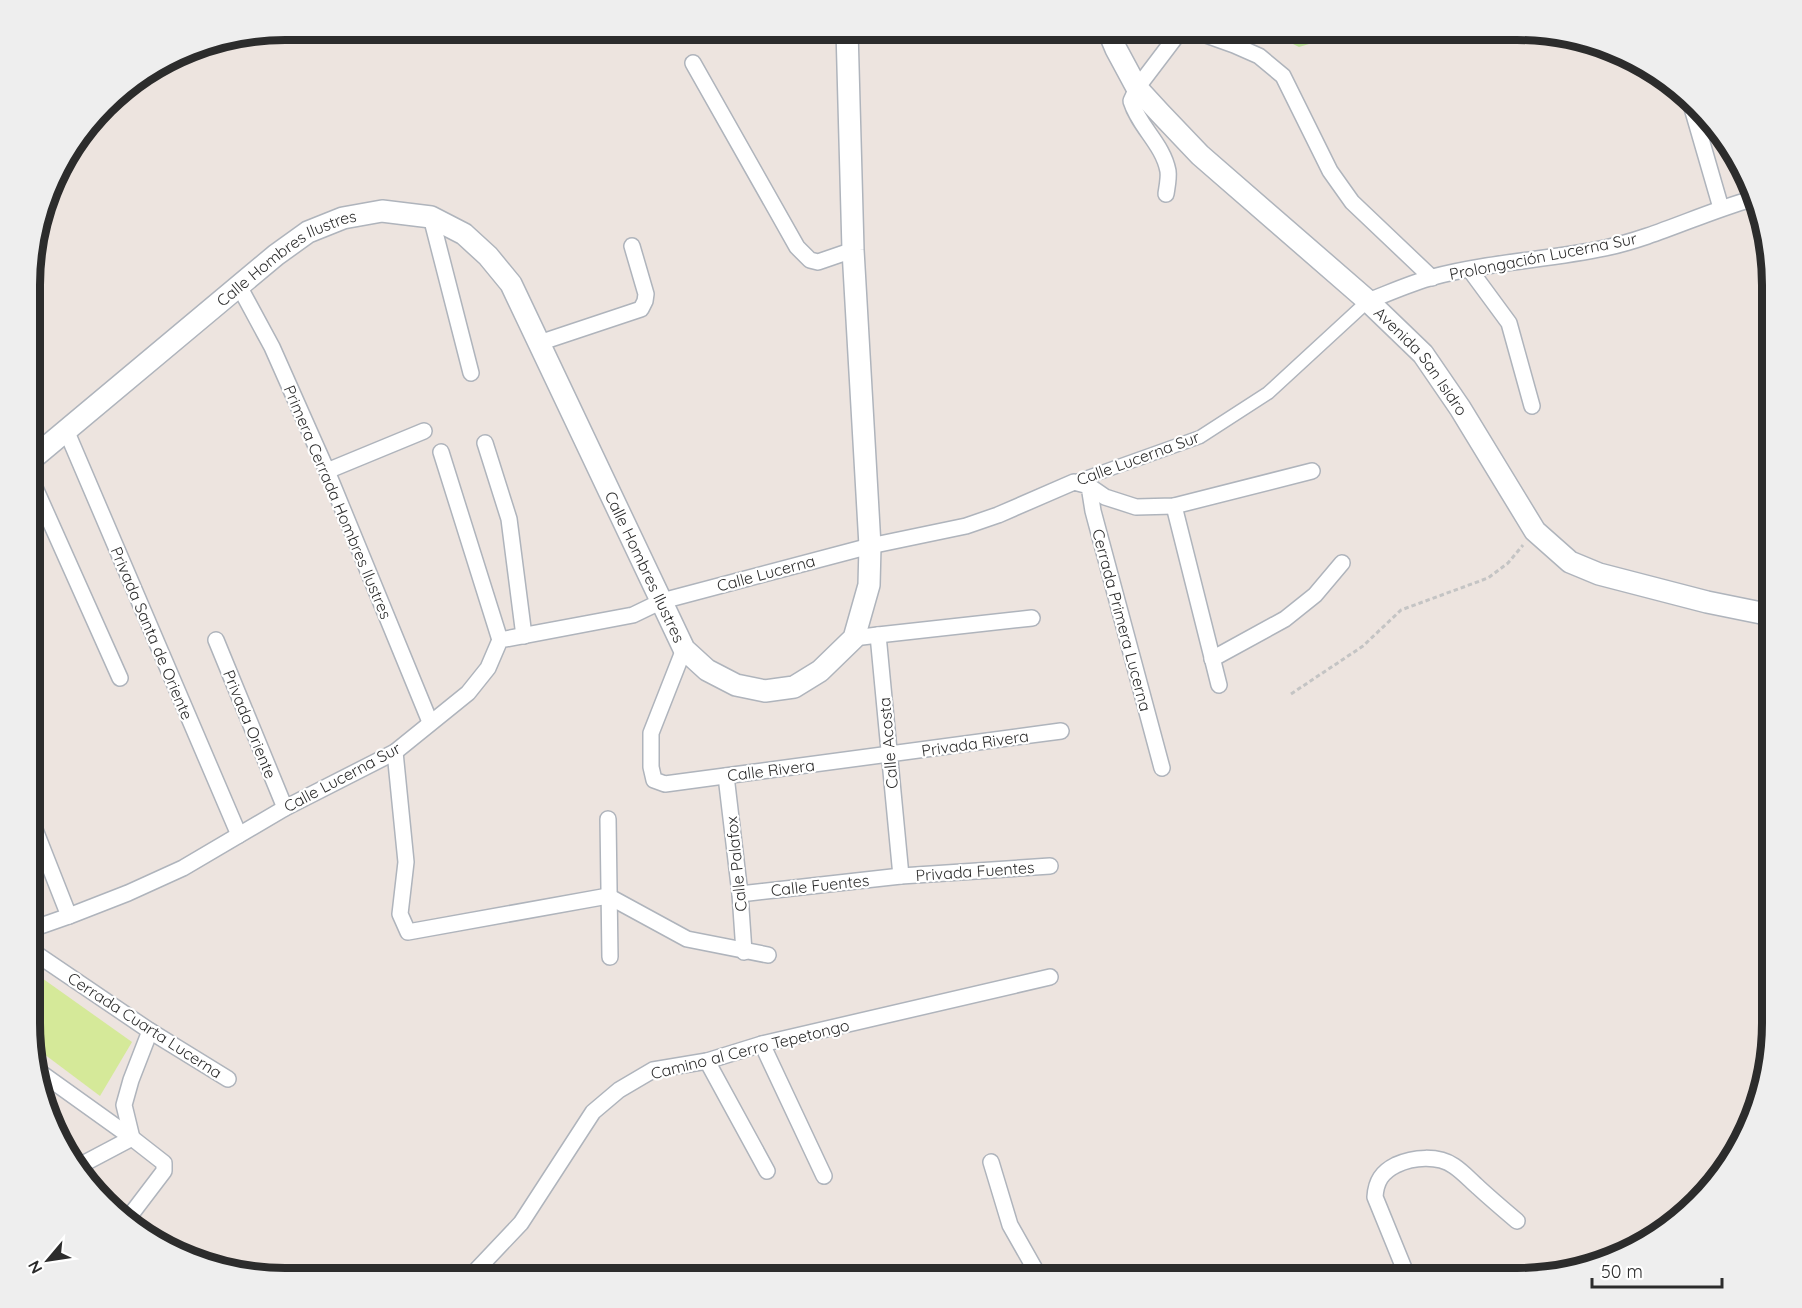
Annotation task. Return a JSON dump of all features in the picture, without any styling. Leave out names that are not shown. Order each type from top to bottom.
[{"type":"main road","points":[[847,40],[854,250],[870,546],[869,585],[854,638]]},
{"type":"main road","name":"Avenida San Isidro","points":[[1112,40],[1137,88],[1200,155],[1368,301],[1423,354],[1460,408],[1535,531],[1570,562],[1599,574],[1707,602],[1762,613]]},
{"type":"main road","name":"Calle Hombres Ilustres","points":[[40,452],[276,255],[308,232],[343,218],[382,211],[431,217],[464,234],[488,256],[511,285],[684,649],[707,670],[736,685],[765,691],[794,687],[820,671],[854,638]]},
{"type":"street","points":[[1166,194],[1169,173],[1161,151],[1135,112],[1131,101],[1137,88],[1173,40]]},
{"type":"street","points":[[1220,40],[1260,57],[1283,76],[1330,171],[1352,202],[1432,278]]},
{"type":"street","points":[[693,63],[797,247],[810,260],[818,262],[854,250]]},
{"type":"street","points":[[1695,117],[1721,208]]},
{"type":"street","name":"Prolongación Lucerna Sur","points":[[1368,301],[1432,278],[1605,248],[1657,234],[1721,208],[1746,201]]},
{"type":"street","points":[[431,217],[471,373]]},
{"type":"street","points":[[539,343],[641,309],[646,294],[632,246]]},
{"type":"street","points":[[1470,270],[1509,323],[1532,406]]},
{"type":"street","name":"Primera Cerrada Hombres Ilustres","points":[[239,286],[272,347],[327,471],[430,723]]},
{"type":"street","name":"Calle Lucerna Sur","points":[[870,546],[966,526],[998,515],[1074,482],[1200,437],[1268,393],[1368,301]]},
{"type":"street","name":"Privada Santa de Oriente","points":[[66,430],[238,835]]},
{"type":"street","points":[[327,471],[424,431]]},
{"type":"street","points":[[485,443],[509,519],[524,636]]},
{"type":"street","points":[[441,452],[500,640],[633,615],[662,601]]},
{"type":"street","points":[[1074,482],[1089,486],[1105,497],[1136,507],[1174,506],[1312,471]]},
{"type":"street","name":"Cerrada Primera Lucerna","points":[[1089,486],[1093,510],[1162,768]]},
{"type":"street","points":[[40,499],[120,678]]},
{"type":"street","points":[[1174,506],[1220,685]]},
{"type":"street","name":"Calle Lucerna","points":[[662,601],[870,546]]},
{"type":"street","points":[[1212,659],[1285,619],[1315,595],[1342,563]]},
{"type":"street","points":[[854,638],[1032,618]]},
{"type":"street","name":"Calle Acosta","points":[[878,635],[901,876]]},
{"type":"street","name":"Privada Oriente","points":[[216,640],[285,808]]},
{"type":"street","name":"Calle Lucerna Sur","points":[[40,925],[128,893],[183,868],[285,808],[394,752],[468,693],[488,668],[500,640]]},
{"type":"street","name":"Calle Rivera","points":[[684,649],[651,733],[651,766],[654,780],[665,784],[889,755]]},
{"type":"street","name":"Privada Rivera","points":[[889,755],[1061,731]]},
{"type":"street","points":[[394,752],[406,862],[400,914],[408,932],[608,897],[687,939],[768,955]]},
{"type":"street","name":"Calle Palafox","points":[[726,776],[740,894],[744,952]]},
{"type":"street","points":[[608,819],[610,957]]},
{"type":"street","points":[[40,842],[69,916]]},
{"type":"street","name":"Privada Fuentes","points":[[901,876],[1050,866]]},
{"type":"street","name":"Calle Fuentes","points":[[740,894],[901,876]]},
{"type":"street","name":"Cerrada Cuarta Lucerna","points":[[40,956],[150,1031],[228,1079]]},
{"type":"street","name":"Camino al Cerro Tepetongo","points":[[478,1268],[521,1223],[592,1112],[619,1090],[653,1070],[707,1061],[762,1044],[1050,977]]},
{"type":"street","points":[[132,1138],[124,1105],[150,1031]]},
{"type":"street","points":[[762,1044],[824,1176]]},
{"type":"street","points":[[707,1061],[767,1171]]},
{"type":"street","points":[[48,1081],[165,1163],[164,1171],[132,1213]]},
{"type":"street","points":[[85,1163],[132,1138]]},
{"type":"street","points":[[1404,1268],[1376,1197],[1376,1184],[1383,1174],[1407,1160],[1436,1159],[1452,1165],[1517,1221]]},
{"type":"street","points":[[991,1162],[1010,1225],[1034,1268]]},
{"type":"path","points":[[1291,694],[1363,646],[1401,610],[1488,578],[1508,563],[1535,531]]},
{"type":"green space","points":[[1285,40],[1322,40],[1299,47]]},
{"type":"green space","points":[[40,977],[132,1042],[100,1096],[43,1053]]}]
